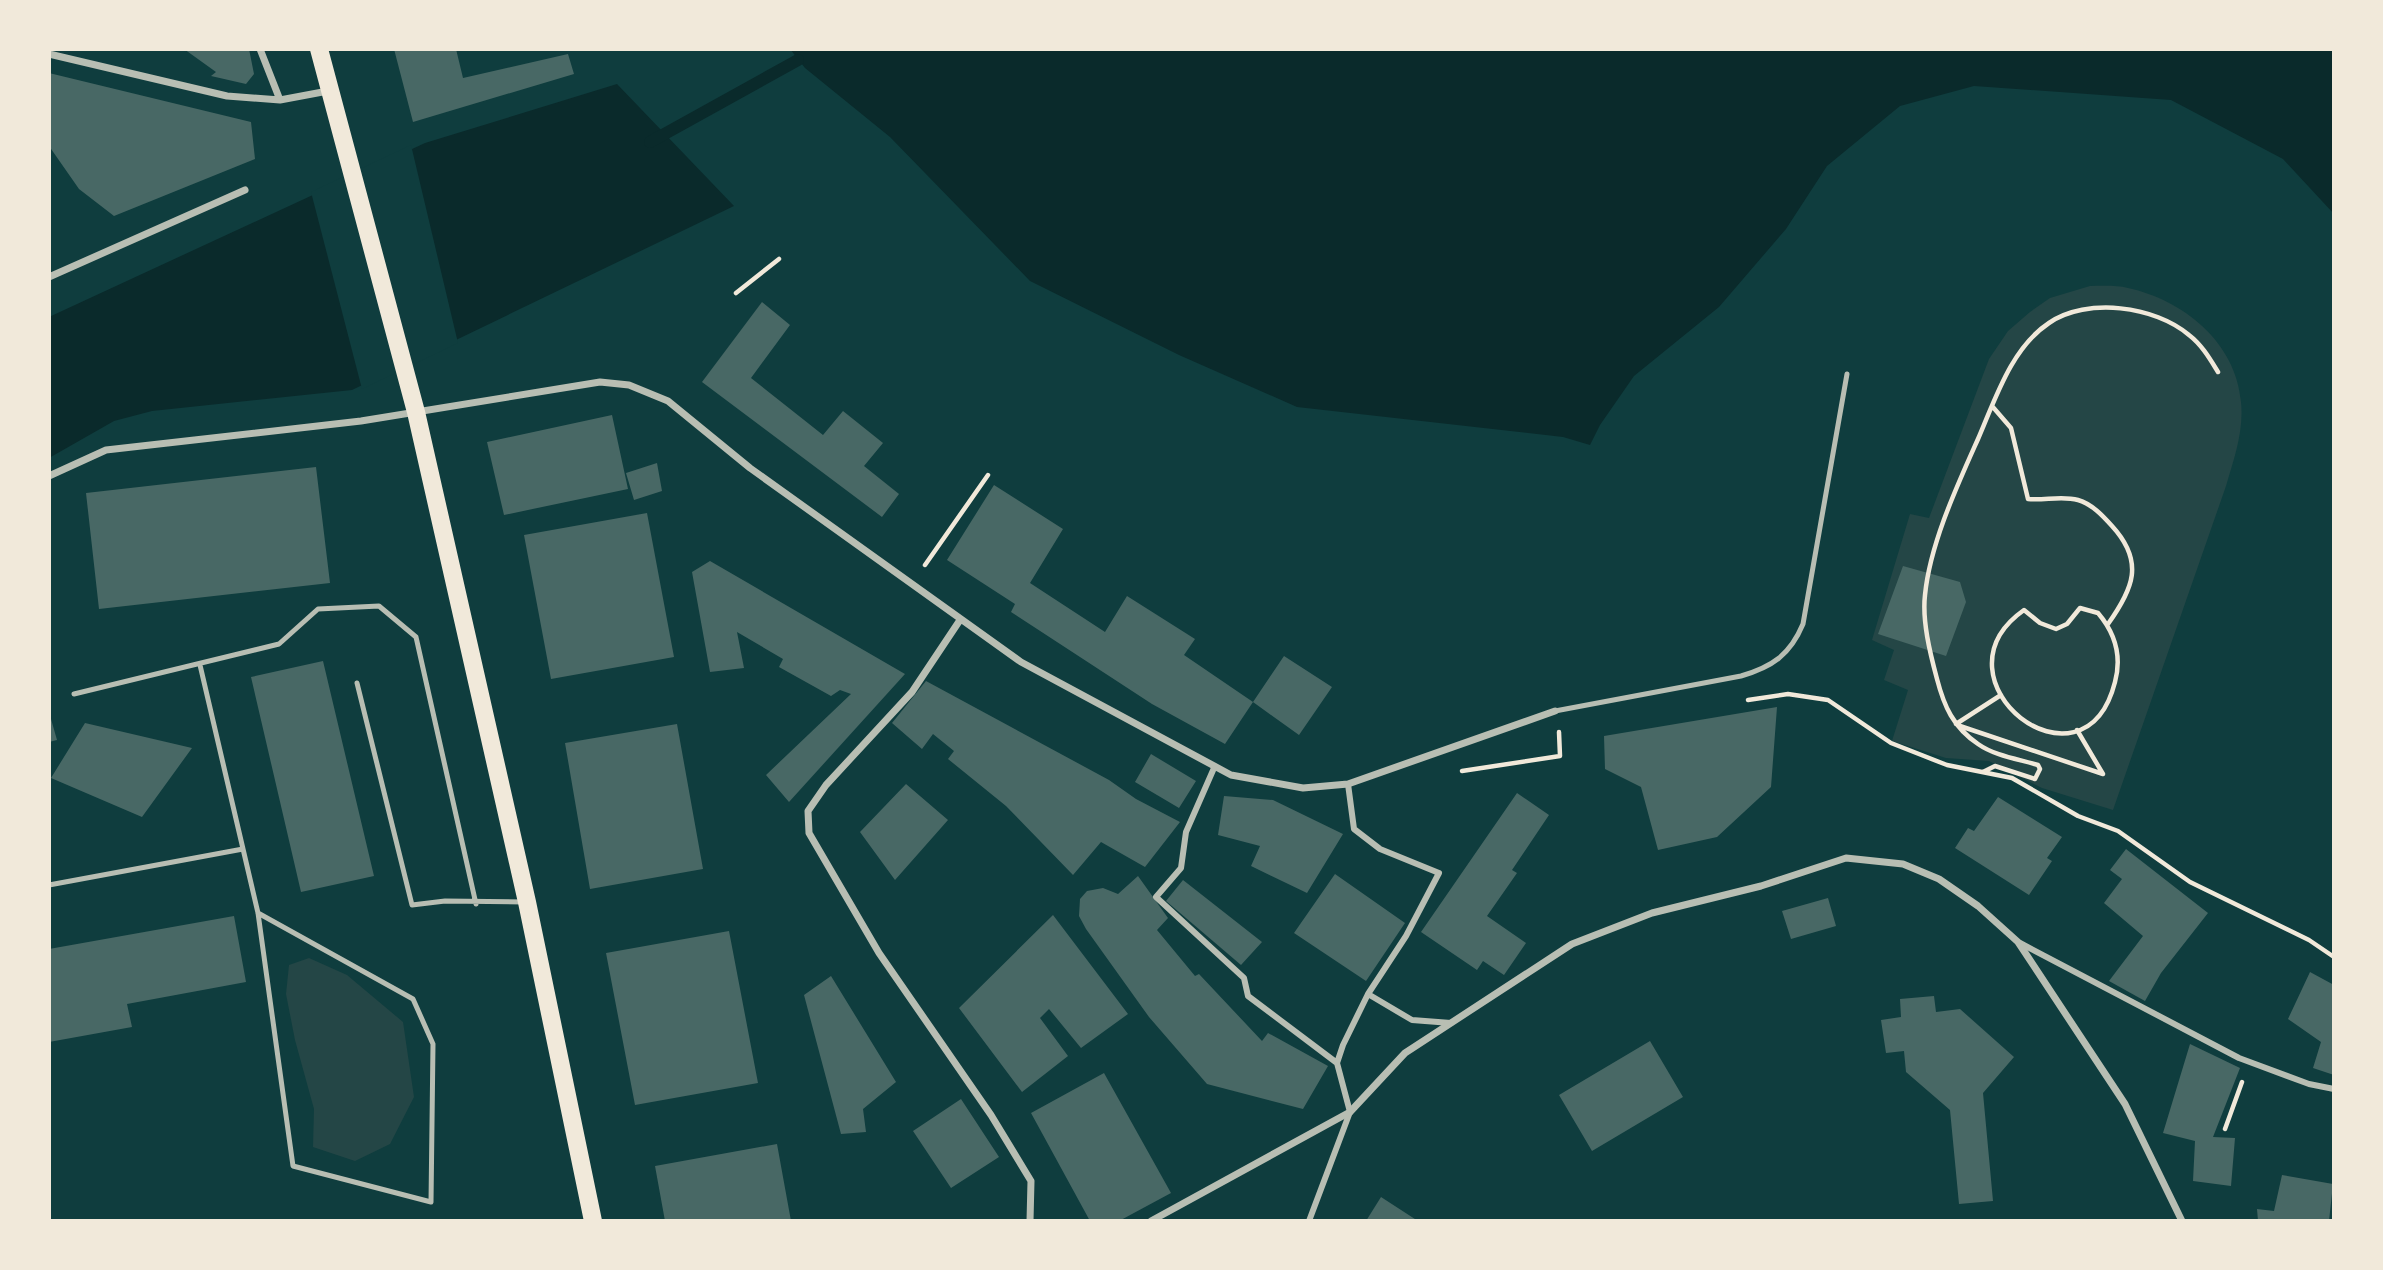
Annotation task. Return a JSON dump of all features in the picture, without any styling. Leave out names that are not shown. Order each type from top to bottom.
[{"type":"main road","points":[[319,49],[351,159],[416,412],[527,902],[593,1221]]},
{"type":"street","points":[[260,49],[280,100]]},
{"type":"street","points":[[49,54],[227,96],[280,100],[332,90]]},
{"type":"street","points":[[49,277],[245,190]]},
{"type":"street","points":[[49,476],[106,450],[416,412],[600,382],[629,385],[668,401],[750,468],[911,586],[1021,662],[1214,768],[1267,784],[1303,788],[1348,784],[1555,711]]},
{"type":"street","points":[[960,620],[912,692],[808,811],[808,833],[879,953],[990,1115],[1031,1181],[1030,1221]]},
{"type":"street","points":[[1214,768],[1186,832],[1181,868],[1156,897],[1244,978],[1248,996],[1337,1063],[1350,1112],[1309,1221]]},
{"type":"street","points":[[1337,1063],[1368,994],[1406,936],[1439,873],[1380,849],[1354,829],[1348,784]]},
{"type":"street","points":[[1151,1221],[1350,1112],[1405,1054],[1572,944],[1652,913],[1761,886],[1846,858],[1903,864],[1939,879],[1978,906],[2018,942],[2239,1058],[2309,1084],[2334,1089]]},
{"type":"street","points":[[2018,942],[2120,1095],[2182,1221]]},
{"type":"street","points":[[1368,994],[1412,1020],[1452,1023]]},
{"type":"lane","points":[[1555,711],[1741,676],[1765,669],[1785,656],[1803,624],[1847,374]]},
{"type":"lane","points":[[74,694],[279,644],[318,609],[379,606],[416,637],[476,904]]},
{"type":"lane","points":[[200,664],[258,912],[293,1166],[431,1202],[433,1044],[413,999],[258,912]]},
{"type":"lane","points":[[357,683],[412,905],[445,901],[476,904],[527,902]]},
{"type":"lane","points":[[49,885],[243,849]]},
{"type":"path","points":[[736,293],[779,259]]},
{"type":"path","points":[[1983,773],[1995,766],[2035,779],[2040,769],[2038,765],[1997,754],[1978,744],[1956,724],[1944,707],[1933,666],[1925,595],[1952,497],[2006,374],[2026,346],[2048,323],[2074,311],[2100,307],[2165,321],[2188,334],[2205,351],[2218,372]]},
{"type":"path","points":[[1992,406],[2011,428],[2028,499],[2078,500],[2106,519],[2128,547],[2133,565],[2131,582],[2126,596],[2108,624]]},
{"type":"path","points":[[911,586],[988,475]]},
{"type":"path","points":[[2080,608],[2098,613],[2108,624],[2118,652],[2113,693],[2103,709],[2088,724],[2077,730],[2051,733],[2034,728],[2018,719],[2001,695],[1993,674],[1998,640],[2015,616],[2024,610],[2040,623],[2056,629],[2067,624],[2080,608]]},
{"type":"path","points":[[1734,702],[1788,694],[1828,700],[1891,743],[1947,765],[2012,778],[2078,816],[2118,831],[2190,882],[2298,934],[2334,957]]},
{"type":"path","points":[[1956,724],[2001,695]]},
{"type":"path","points":[[1956,724],[2103,774],[2077,730]]},
{"type":"path","points":[[1451,748],[1457,772],[1560,757],[1559,727]]},
{"type":"path","points":[[2225,1129],[2241,1083]]},
{"type":"shaded area","points":[[790,49],[2334,49],[2334,214],[2283,159],[2171,100],[1974,86],[1900,106],[1827,166],[1786,229],[1719,307],[1634,376],[1600,425],[1590,445],[1563,437],[1297,407],[1179,355],[1030,281],[890,137],[805,68]]},
{"type":"shaded area","points":[[617,84],[734,206],[352,390],[152,411],[114,421],[49,458],[49,317],[425,143]]},
{"type":"shaded area","points":[[2090,286],[2123,287],[2148,294],[2168,302],[2203,327],[2218,343],[2229,361],[2237,380],[2242,413],[2238,445],[2226,486],[2113,810],[2042,788],[1989,761],[1946,758],[1892,741],[1908,690],[1884,680],[1894,650],[1872,640],[1910,514],[1929,518],[1989,359],[2008,331],[2030,312],[2050,298]]},
{"type":"shaded area","points":[[309,958],[347,975],[403,1022],[414,1097],[390,1144],[355,1161],[313,1147],[314,1109],[295,1040],[286,994],[289,965]]},
{"type":"pier","points":[[411,145],[458,343],[362,389],[311,192]]},
{"type":"building","points":[[184,49],[249,49],[254,74],[246,84],[211,76],[216,72]]},
{"type":"building","points":[[394,49],[456,49],[463,78],[568,54],[574,74],[413,122]]},
{"type":"building","points":[[49,73],[251,122],[255,159],[114,216],[79,189],[49,146]]},
{"type":"building","points":[[762,302],[790,325],[751,378],[823,435],[843,411],[883,443],[864,466],[899,494],[882,517],[702,382]]},
{"type":"building","points":[[612,415],[628,489],[504,515],[487,442]]},
{"type":"building","points":[[657,463],[662,491],[634,500],[626,473]]},
{"type":"building","points":[[316,467],[330,583],[99,609],[86,493]]},
{"type":"building","points":[[994,485],[1063,529],[1030,583],[1105,632],[1127,596],[1195,639],[1184,655],[1253,702],[1225,744],[1152,704],[1011,612],[1015,604],[947,560]]},
{"type":"building","points":[[647,513],[674,657],[551,679],[524,535]]},
{"type":"building","points":[[710,561],[905,674],[789,802],[766,775],[851,694],[840,690],[831,696],[779,667],[783,659],[737,632],[744,668],[710,672],[692,572]]},
{"type":"building","points":[[1903,566],[1960,582],[1966,602],[1946,656],[1878,634]]},
{"type":"building","points":[[1284,656],[1332,687],[1299,735],[1253,702]]},
{"type":"building","points":[[323,661],[374,876],[301,892],[251,677]]},
{"type":"building","points":[[926,681],[1109,780],[1136,799],[1180,822],[1145,867],[1101,842],[1073,875],[1006,806],[948,759],[954,751],[933,734],[922,749],[892,723]]},
{"type":"building","points":[[1777,707],[1771,787],[1717,837],[1658,850],[1641,787],[1605,769],[1604,736]]},
{"type":"building","points":[[49,712],[57,740],[49,742]]},
{"type":"building","points":[[85,723],[192,748],[142,817],[51,778]]},
{"type":"building","points":[[677,724],[703,869],[590,889],[565,743]]},
{"type":"building","points":[[1151,754],[1196,781],[1179,808],[1135,782]]},
{"type":"building","points":[[906,784],[948,820],[895,880],[860,832]]},
{"type":"building","points":[[1517,793],[1549,815],[1512,870],[1517,873],[1487,916],[1526,943],[1504,975],[1483,961],[1477,970],[1421,932]]},
{"type":"building","points":[[1224,796],[1273,800],[1343,834],[1307,893],[1251,866],[1260,846],[1218,835]]},
{"type":"building","points":[[1998,797],[2062,837],[2047,858],[2052,861],[2029,895],[1955,848],[1968,828],[1974,831]]},
{"type":"building","points":[[2126,849],[2208,913],[2161,973],[2145,1001],[2109,981],[2143,936],[2104,903],[2122,879],[2110,870]]},
{"type":"building","points":[[1335,874],[1405,923],[1366,981],[1294,933]]},
{"type":"building","points":[[1138,876],[1168,918],[1157,930],[1195,976],[1199,974],[1262,1041],[1268,1033],[1328,1066],[1303,1109],[1207,1084],[1149,1017],[1086,929],[1079,916],[1080,899],[1087,891],[1103,888],[1118,894]]},
{"type":"building","points":[[1183,880],[1262,942],[1241,965],[1166,901]]},
{"type":"building","points":[[1828,898],[1836,926],[1791,939],[1782,911]]},
{"type":"building","points":[[1053,915],[1128,1014],[1081,1048],[1049,1009],[1040,1018],[1068,1056],[1022,1092],[959,1008]]},
{"type":"building","points":[[234,916],[246,982],[127,1004],[132,1027],[49,1042],[49,949]]},
{"type":"building","points":[[729,931],[758,1083],[635,1105],[606,953]]},
{"type":"building","points":[[2310,972],[2334,985],[2334,1075],[2313,1068],[2321,1042],[2288,1019]]},
{"type":"building","points":[[831,976],[896,1082],[863,1109],[866,1132],[841,1134],[804,995]]},
{"type":"building","points":[[1934,996],[1936,1012],[1960,1009],[2014,1057],[1983,1093],[1993,1201],[1959,1204],[1950,1110],[1906,1072],[1904,1051],[1886,1053],[1881,1020],[1901,1017],[1900,999]]},
{"type":"building","points":[[1650,1041],[1683,1097],[1592,1151],[1559,1095]]},
{"type":"building","points":[[2190,1044],[2240,1068],[2213,1137],[2235,1138],[2231,1186],[2193,1181],[2195,1141],[2163,1133]]},
{"type":"building","points":[[1104,1073],[1171,1193],[1119,1221],[1090,1221],[1031,1113]]},
{"type":"building","points":[[961,1099],[999,1157],[951,1188],[913,1131]]},
{"type":"building","points":[[777,1144],[791,1221],[665,1221],[655,1166]]},
{"type":"building","points":[[2282,1175],[2333,1184],[2329,1221],[2258,1221],[2257,1209],[2274,1211]]},
{"type":"building","points":[[1381,1197],[1418,1221],[1366,1221]]},
{"type":"waterway","points":[[650,142],[798,60]]}]
